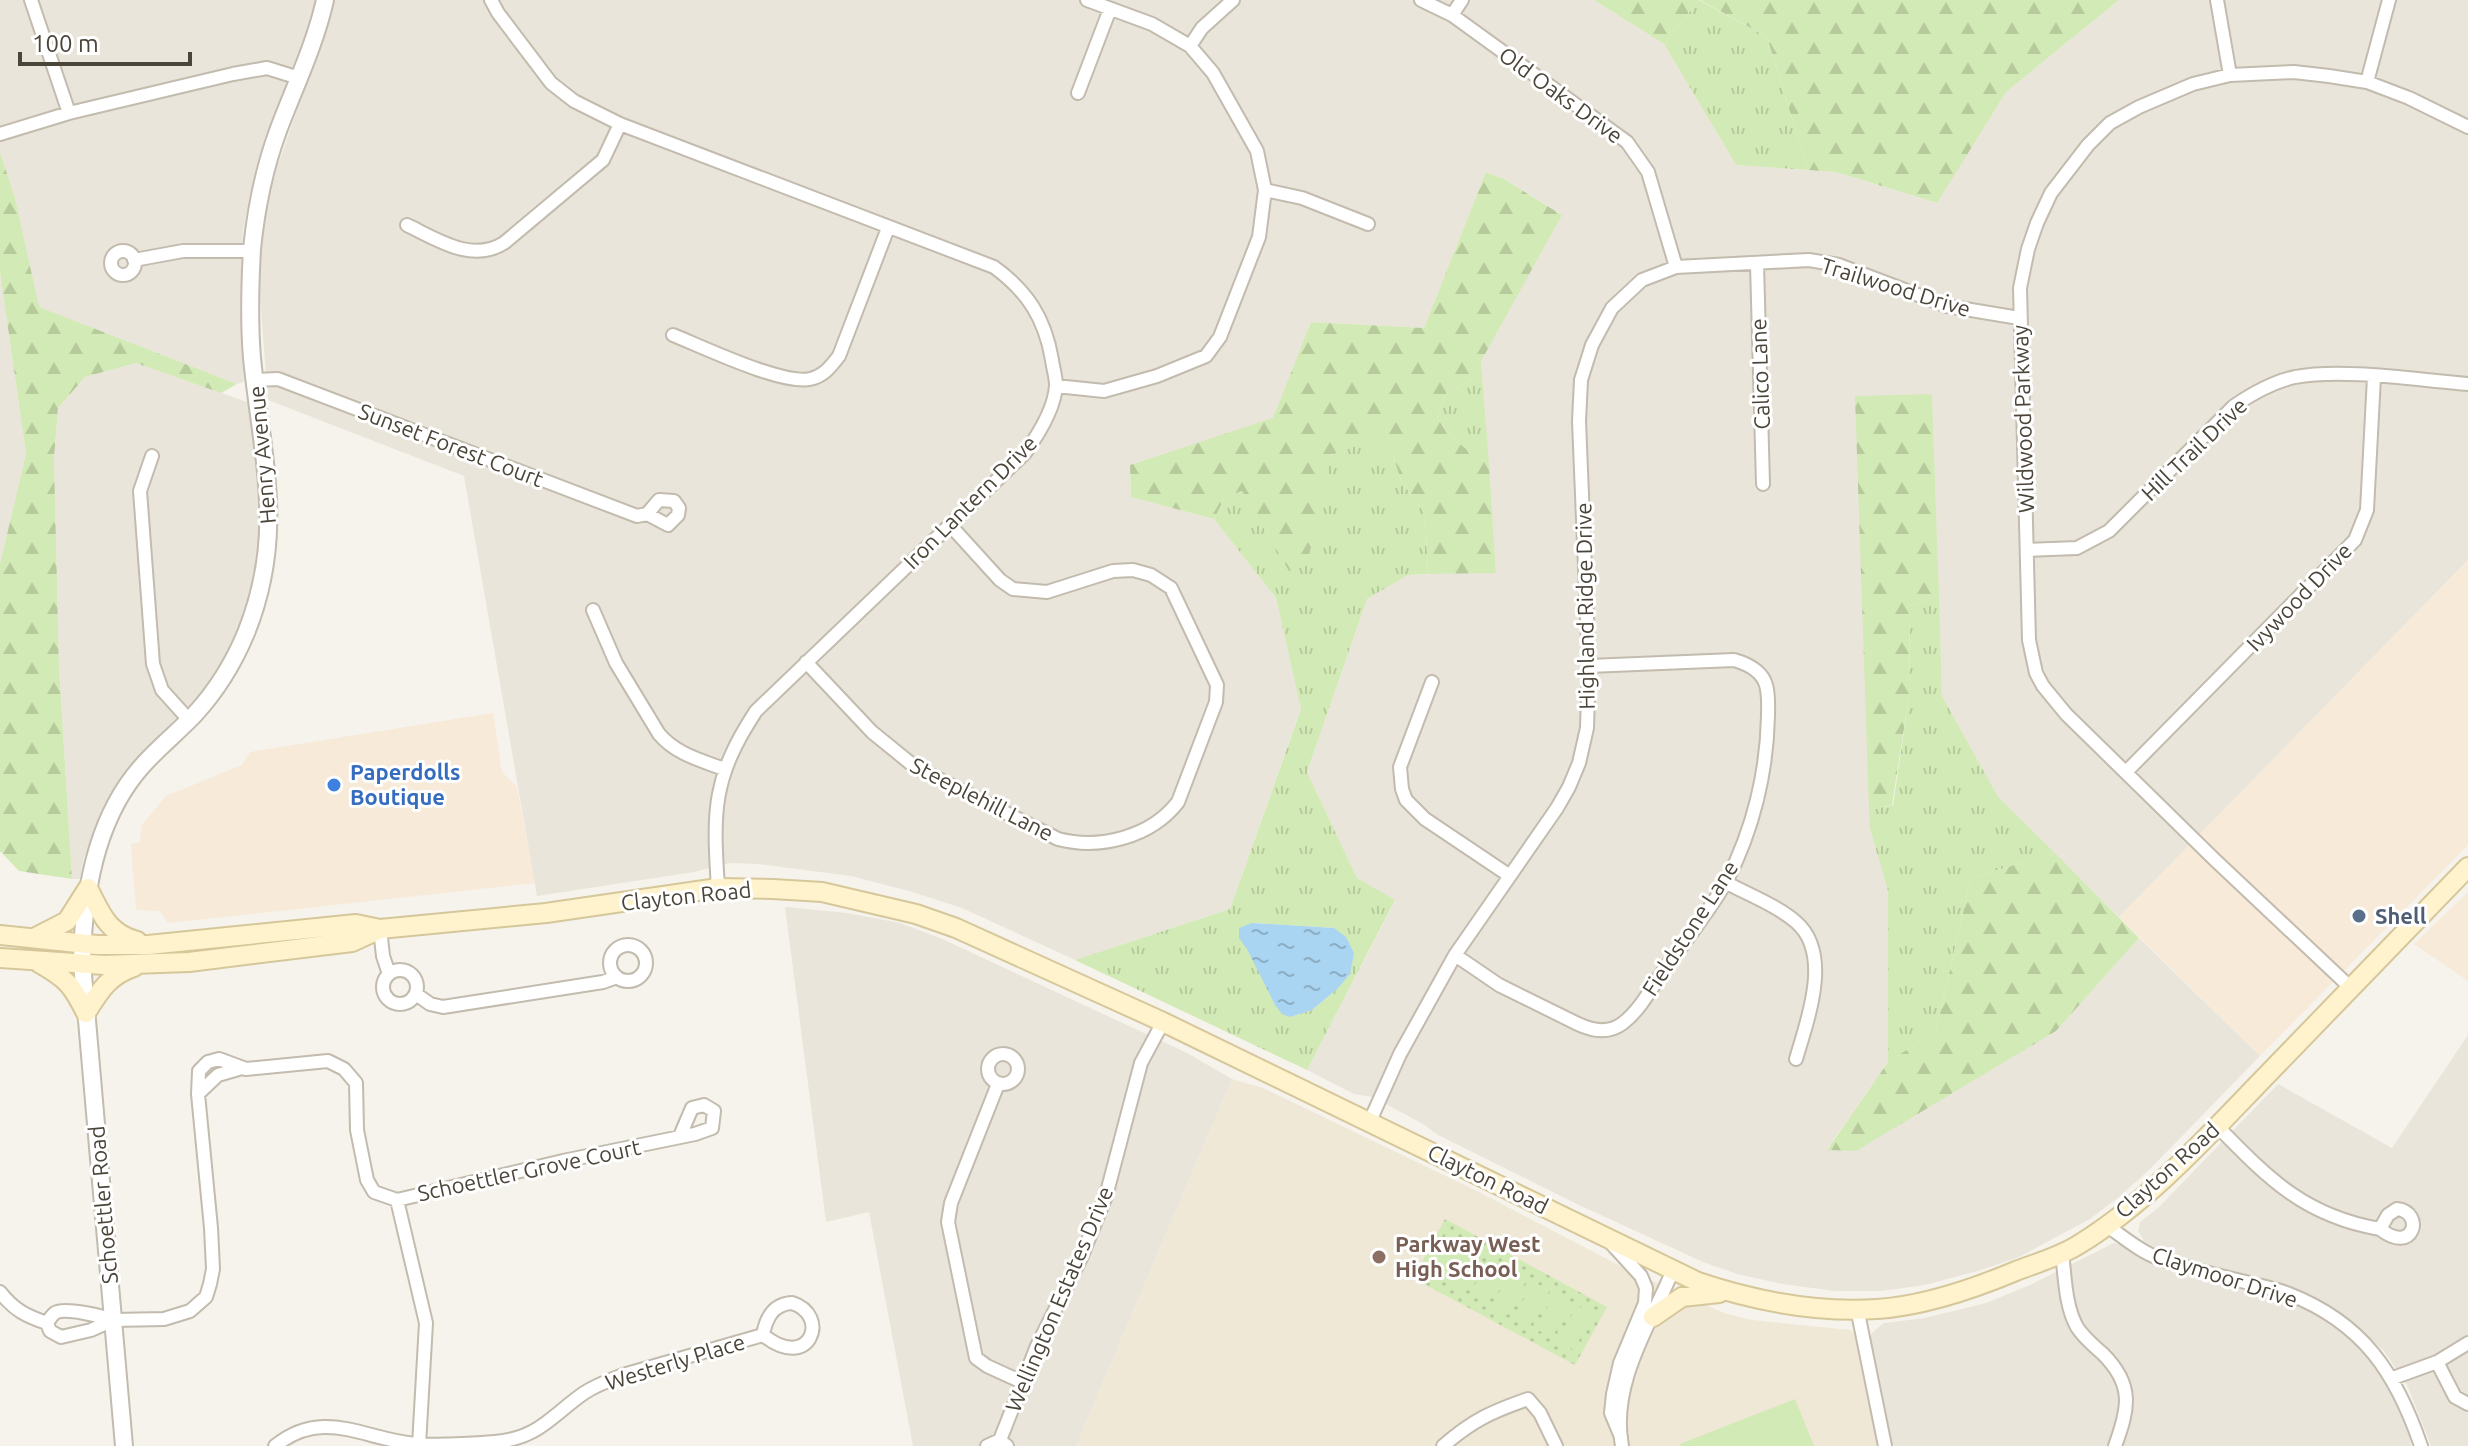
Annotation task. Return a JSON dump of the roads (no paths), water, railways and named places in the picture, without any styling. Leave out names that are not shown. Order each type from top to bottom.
[{"type":"main road","name":"Clayton Road","points":[[0,935],[82,944],[148,945],[356,924],[380,929],[546,913],[718,888],[822,892],[869,901],[956,928],[1163,1022],[1673,1270],[1730,1293],[1793,1305],[1878,1309],[1933,1299],[1990,1282],[2062,1253],[2148,1194],[2468,867]]},
{"type":"main road","points":[[34,938],[67,921],[88,888]]},
{"type":"main road","points":[[88,888],[107,925],[124,938],[148,945]]},
{"type":"main road","name":"Clayton Road","points":[[0,958],[141,965],[189,962],[352,942],[380,929]]},
{"type":"main road","points":[[33,960],[67,981],[86,1013],[108,981],[121,971],[141,965]]},
{"type":"main road","points":[[1653,1317],[1682,1297],[1730,1293]]},
{"type":"street","points":[[31,0],[69,113]]},
{"type":"street","name":"Henry Avenue","points":[[82,963],[88,888],[100,839],[124,787],[189,720],[228,670],[245,635],[264,574],[270,513],[250,311],[256,213],[264,174],[314,41],[325,0]]},
{"type":"street","name":"Iron Lantern Drive","points":[[491,0],[551,83],[574,101],[620,124],[994,267],[1014,282],[1039,317],[1050,350],[1056,386],[1041,430],[1025,453],[756,711],[737,740],[724,769],[716,812],[718,888]]},
{"type":"street","points":[[1056,386],[1104,391],[1170,372],[1206,356],[1220,337],[1259,237],[1265,190],[1257,151],[1213,73],[1190,46],[1152,24],[1087,0]]},
{"type":"street","points":[[1190,46],[1202,28],[1233,0]]},
{"type":"street","name":"Old Oaks Drive","points":[[1421,0],[1452,15],[1627,142],[1648,172],[1676,267]]},
{"type":"street","points":[[1452,15],[1462,0]]},
{"type":"street","points":[[2217,0],[2230,75]]},
{"type":"street","points":[[2367,82],[2389,0]]},
{"type":"street","points":[[1078,93],[1110,9]]},
{"type":"street","points":[[0,134],[69,113],[244,72],[267,68],[299,78]]},
{"type":"street","name":"Wildwood Parkway","points":[[2351,988],[2066,714],[2036,673],[2029,640],[2020,288],[2028,249],[2051,193],[2088,145],[2110,123],[2193,84],[2230,75],[2294,72],[2367,82],[2409,98],[2468,127]]},
{"type":"street","points":[[407,225],[470,252],[492,250],[516,234],[603,160],[620,124]]},
{"type":"street","points":[[1265,190],[1302,198],[1368,224]]},
{"type":"street","points":[[673,335],[787,378],[808,380],[826,373],[839,356],[888,228]]},
{"type":"street","points":[[134,260],[183,251],[252,251]]},
{"type":"street","name":"Trailwood Drive","points":[[1676,267],[1809,260],[1839,265],[1947,306],[2019,318]]},
{"type":"street","name":"Calico Lane","points":[[1757,264],[1763,484]]},
{"type":"street","name":"Highland Ridge Drive","points":[[1370,1121],[1400,1054],[1455,955],[1557,808],[1579,763],[1587,728],[1589,666],[1579,421],[1581,380],[1592,345],[1612,308],[1642,280],[1676,267]]},
{"type":"street","name":"Hill Trail Drive","points":[[2028,550],[2077,548],[2109,531],[2234,406],[2255,391],[2296,377],[2334,374],[2468,384]]},
{"type":"street","name":"Ivywood Drive","points":[[2126,772],[2355,540],[2367,510],[2374,377]]},
{"type":"street","name":"Sunset Forest Court","points":[[255,380],[278,379],[637,516],[647,514]]},
{"type":"street","points":[[152,456],[140,491],[153,664],[162,690],[189,720]]},
{"type":"street","name":"Steeplehill Lane","points":[[806,662],[872,732],[915,767],[1058,839],[1072,843],[1107,841],[1146,830],[1169,814],[1178,802],[1216,702],[1217,685],[1171,588],[1151,575],[1133,570],[1113,571],[1047,592],[1013,589],[1000,580],[950,525]]},
{"type":"street","points":[[593,610],[616,663],[667,744],[681,753],[724,769]]},
{"type":"street","name":"Fieldstone Lane","points":[[1455,955],[1499,985],[1590,1030],[1613,1029],[1623,1023],[1641,1003],[1725,882],[1741,848],[1755,808],[1767,739],[1769,701],[1762,676],[1754,668],[1734,660],[1589,666]]},
{"type":"street","points":[[1432,682],[1400,767],[1406,800],[1425,819],[1510,876]]},
{"type":"street","points":[[1725,882],[1799,925],[1812,948],[1814,991],[1796,1059]]},
{"type":"street","points":[[380,929],[389,974]]},
{"type":"street","name":"Schoettler Road","points":[[82,963],[124,1446]]},
{"type":"street","points":[[400,970],[410,973],[417,983],[416,994],[408,1002],[391,1002],[382,989],[385,978],[400,970]]},
{"type":"street","points":[[416,994],[430,1004],[443,1007],[603,982],[617,977]]},
{"type":"street","name":"Wellington Estates Drive","points":[[987,1446],[1003,1443],[1037,1346],[1081,1258],[1106,1196],[1141,1063],[1163,1022]]},
{"type":"street","name":"Schoettler Grove Court","points":[[113,1320],[164,1319],[190,1311],[206,1297],[213,1269],[198,1094],[199,1071],[208,1062],[219,1059],[242,1068],[328,1061],[344,1069],[356,1083],[357,1130],[367,1180],[374,1192],[397,1200],[680,1136]]},
{"type":"street","points":[[998,1084],[951,1203],[948,1222],[976,1358],[1022,1382]]},
{"type":"street","points":[[2217,1126],[2284,1190],[2325,1212],[2380,1229]]},
{"type":"street","points":[[397,1200],[426,1323],[419,1445]]},
{"type":"street","name":"Claymoor Drive","points":[[2106,1225],[2157,1258],[2288,1293],[2328,1314],[2357,1336],[2393,1378],[2421,1446]]},
{"type":"street","points":[[1605,1237],[1641,1276],[1646,1288],[1645,1303],[1620,1363],[1613,1394],[1611,1413],[1622,1442]]},
{"type":"street","points":[[2062,1253],[2071,1315],[2076,1325],[2115,1367],[2124,1388],[2127,1414],[2115,1446]]},
{"type":"street","points":[[1622,1442],[1619,1421],[1634,1356],[1673,1270]]},
{"type":"street","points":[[0,1292],[23,1316],[47,1323]]},
{"type":"street","points":[[0,1315],[12,1307]]},
{"type":"street","points":[[1857,1308],[1885,1446]]},
{"type":"street","points":[[47,1323],[53,1314],[60,1311],[94,1314],[113,1320]]},
{"type":"street","points":[[47,1323],[50,1331],[61,1337],[91,1330],[113,1320]]},
{"type":"street","name":"Westerly Place","points":[[275,1446],[295,1433],[319,1426],[339,1427],[419,1445],[497,1442],[518,1438],[538,1430],[582,1395],[623,1375],[763,1335]]},
{"type":"street","points":[[2393,1378],[2437,1362],[2468,1343]]},
{"type":"street","points":[[2437,1362],[2455,1397],[2468,1404]]},
{"type":"street","points":[[1443,1446],[1468,1425],[1500,1408],[1528,1399],[1540,1413],[1556,1446]]},
{"type":"water","points":[[1252,923],[1334,928],[1346,937],[1354,953],[1350,974],[1312,1010],[1290,1017],[1282,1014],[1239,938],[1239,928]]},
{"type":"place","name":"Paperdolls Boutique","points":[[334,785]]},
{"type":"place","name":"Shell","points":[[2359,916]]},
{"type":"place","name":"Parkway West High School","points":[[1379,1257]]}]
